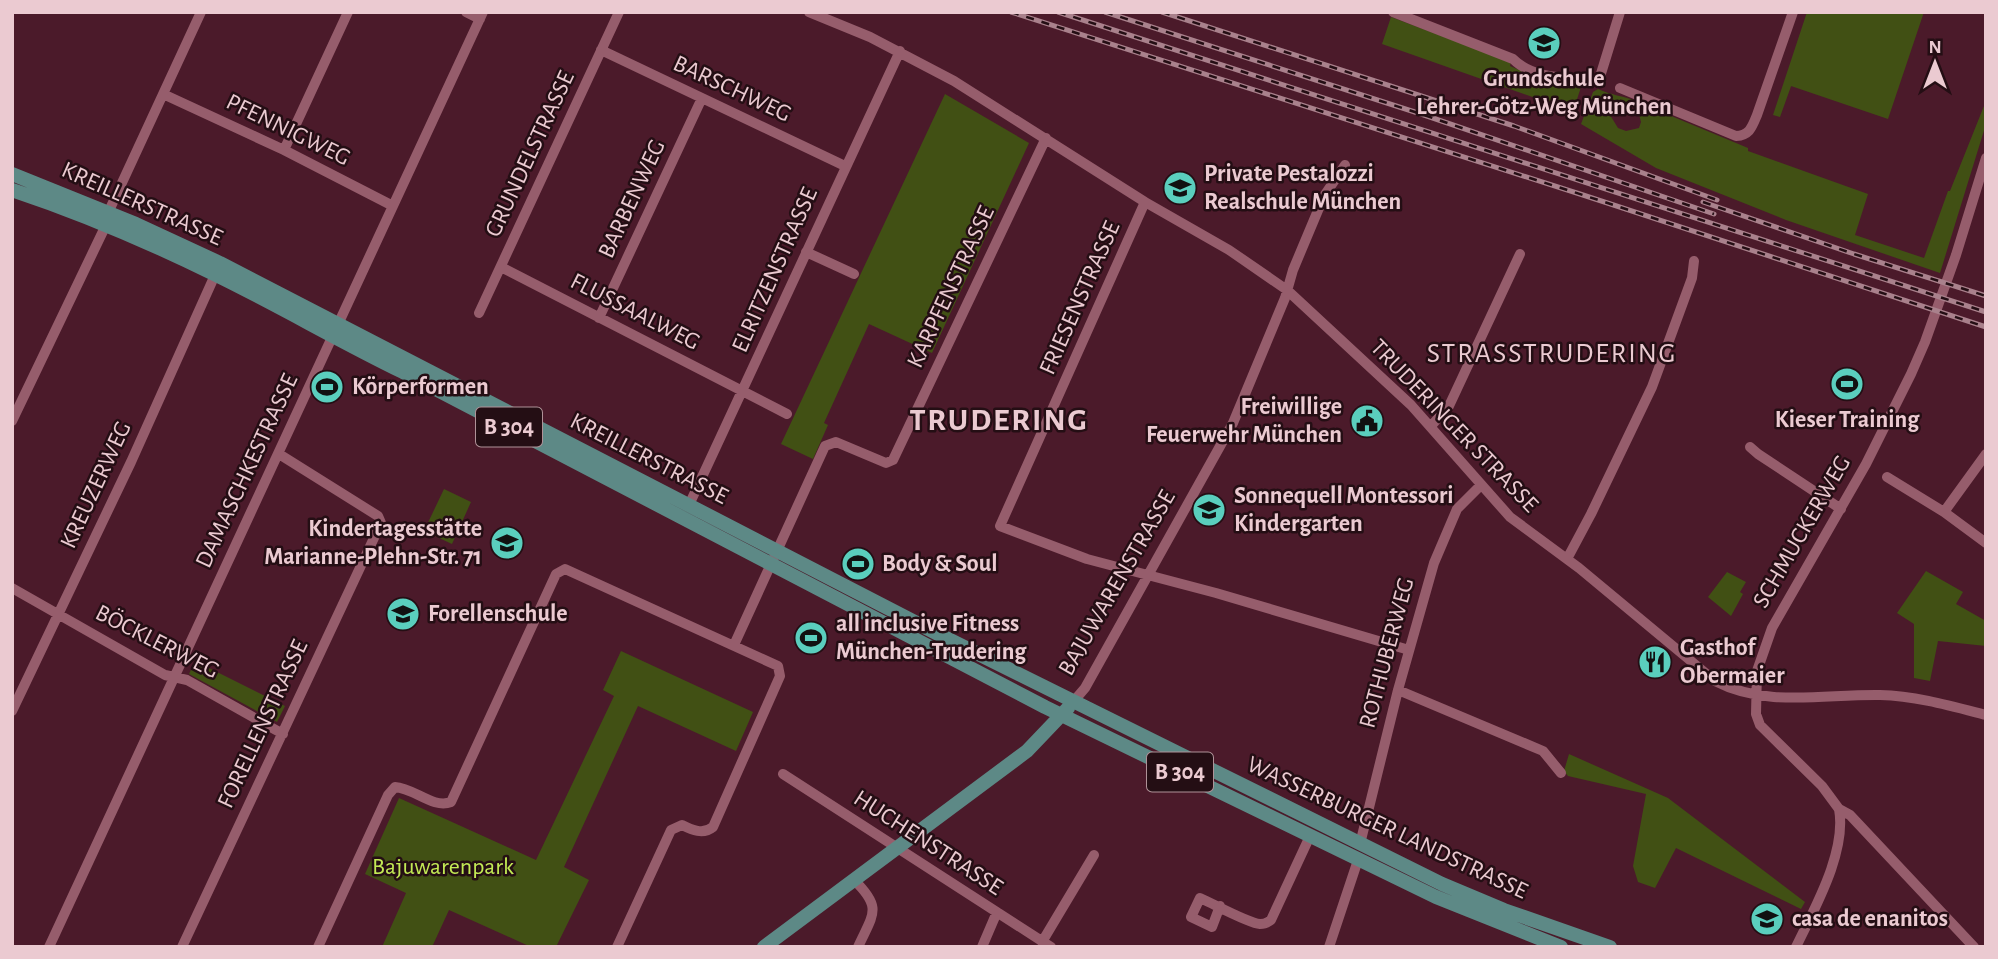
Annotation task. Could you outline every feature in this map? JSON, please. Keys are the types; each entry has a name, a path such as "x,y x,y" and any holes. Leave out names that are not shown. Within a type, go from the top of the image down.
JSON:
{"main road":[{"name":"KREILLERSTRASSE","path":"12,174 107,219 332,338 774,558 1073,702"},
{"name":"KREILLERSTRASSE","path":"12,190 107,219 220,263 689,505 774,558 1062,715"},
{"name":"BAJUWARENSTRASSE","path":"764,947 1027,751 1073,702"},
{"name":"WASSERBURGER LANDSTRASSE","path":"1073,702 1442,884 1504,910 1610,947"},
{"name":"WASSERBURGER LANDSTRASSE","path":"1062,715 1358,860 1455,905 1561,947"}],"street":[{"path":"12,421 201,12"},
{"path":"284,150 348,12"},
{"path":"466,12 482,15"},
{"name":"GRUNDELSTRASSE","path":"479,313 619,12"},
{"name":"TRUDERINGER STRASSE","path":"809,12 900,51 954,81 1145,202 1226,248 1287,290 1431,426 1480,486 1521,527 1567,559 1704,673 1724,685 1755,695 1779,698 1879,695 1905,697 1986,715"},
{"path":"1393,12 1513,59 1520,66 1536,73 1599,80 1620,12"},
{"path":"1620,88 1737,136 1745,135 1751,131 1758,115 1793,12"},
{"name":"DAMASCHKESTRASSE","path":"49,947 482,15"},
{"name":"BARSCHWEG","path":"601,50 845,166"},
{"name":"ELRITZENSTRASSE","path":"689,505 900,51"},
{"name":"PFENNIGWEG","path":"163,94 284,150 393,206"},
{"name":"BARBENWEG","path":"599,318 702,98"},
{"name":"KARPFENSTRASSE","path":"774,558 825,446 836,442 886,463 893,460 1046,138"},
{"name":"SCHMUCKERWEG","path":"1755,695 1757,671 1764,645 1841,509 1897,403 1925,342 1986,158"},
{"name":"BAJUWARENSTRASSE","path":"1073,702 1085,688 1233,423 1324,196 1345,165"},
{"name":"FRIESENSTRASSE","path":"1145,202 1000,526 1068,552 1149,576"},
{"path":"806,252 854,274"},
{"path":"1431,426 1449,406 1520,254"},
{"path":"1567,559 1652,387 1692,278 1694,261"},
{"name":"FLUSSAALWEG","path":"501,267 787,414"},
{"name":"KREUZERWEG","path":"12,711 131,462 215,275"},
{"path":"1750,447 1841,509"},
{"name":"FORELLENSTRASSE","path":"182,947 368,552 380,519 279,454"},
{"path":"1944,512 1986,454"},
{"path":"1887,477 1944,512 1986,543"},
{"name":"ROTHUBERWEG","path":"1360,844 1398,690 1443,539 1457,509 1480,486"},
{"path":"734,645 774,558"},
{"path":"318,947 388,795 395,787 404,787 441,804 451,802 558,572 570,571 778,666 780,676 713,827 700,832 682,825 671,830 617,947"},
{"path":"1149,576 1409,650"},
{"name":"BÖCKLERWEG","path":"12,587 165,675 187,680 283,734"},
{"path":"1398,690 1543,751 1561,773"},
{"path":"1755,695 1756,714 1760,725 1822,786 1839,809 1850,815 1974,947"},
{"name":"HUCHENSTRASSE","path":"783,774 1047,944"},
{"path":"1796,947 1831,868 1840,835 1839,809"},
{"path":"1220,906 1258,924 1271,920 1310,836"},
{"path":"1047,944 1094,855"},
{"path":"1329,947 1358,860"},
{"path":"854,880 870,897 873,906 858,947"},
{"path":"982,947 997,912"}],"green space":[{"path":"1807,12 1924,12 1888,119 1791,86 1780,117 1773,115"},
{"path":"1391,17 1511,62 1510,66 1519,70 1581,87 1571,118 1541,100 1382,44"},
{"path":"1598,89 1636,101 1634,107 1613,107 1607,110 1618,128 1626,131 1639,128 1641,122 1637,107 1640,103 1748,148 1748,151 1868,194 1855,235 1924,258 1948,191 1986,101 1986,124 1940,273 1786,220 1656,168 1581,124 1593,92"},
{"path":"945,94 1029,143 932,353 869,324 824,423 828,425 813,459 781,444"},
{"path":"444,489 471,502 452,544 424,531"},
{"path":"1926,571 1963,592 1956,604 1986,621 1986,646 1938,641 1930,681 1914,678 1914,624 1897,613"},
{"path":"1727,572 1746,582 1731,616 1708,597"},
{"name":"Bajuwarenpark","path":"621,651 753,712 736,751 638,706 564,867 589,880 556,947 531,947 449,910 432,947 382,947 406,893 365,874 399,798 536,860 614,696 603,690"},
{"path":"195,661 285,706 277,722 189,674"},
{"path":"1569,754 1668,798 1805,902 1801,909 1676,848 1655,888 1638,882 1633,866 1646,794 1568,776 1564,771"}],"railway":[{"path":"1011,12 1986,327"},
{"path":"1058,12 1986,312"},
{"path":"1105,12 1421,114 1714,214"},
{"path":"1162,12 1514,126 1717,200"},
{"path":"1703,202 1986,296"}],"place":[{"name":"Grundschule Lehrer-Götz-Weg München","path":"1544,43"},
{"name":"Private Pestalozzi Realschule München","path":"1180,188"},
{"name":"Kieser Training","path":"1847,384"},
{"name":"Körperformen","path":"327,387"},
{"name":"Freiwillige Feuerwehr München","path":"1367,421"},
{"name":"Sonnequell Montessori Kindergarten","path":"1209,510"},
{"name":"Kindertagesstätte Marianne-Plehn-Str. 71","path":"507,543"},
{"name":"Body & Soul","path":"858,564"},
{"name":"Forellenschule","path":"403,614"},
{"name":"all inclusive Fitness München-Trudering","path":"811,638"},
{"name":"Gasthof Obermaier","path":"1655,662"},
{"name":"casa de enanitos","path":"1767,919"}],"district":[{"name":"STRASSTRUDERING","path":"1552,354"},
{"name":"TRUDERING","path":"999,420"}]}
